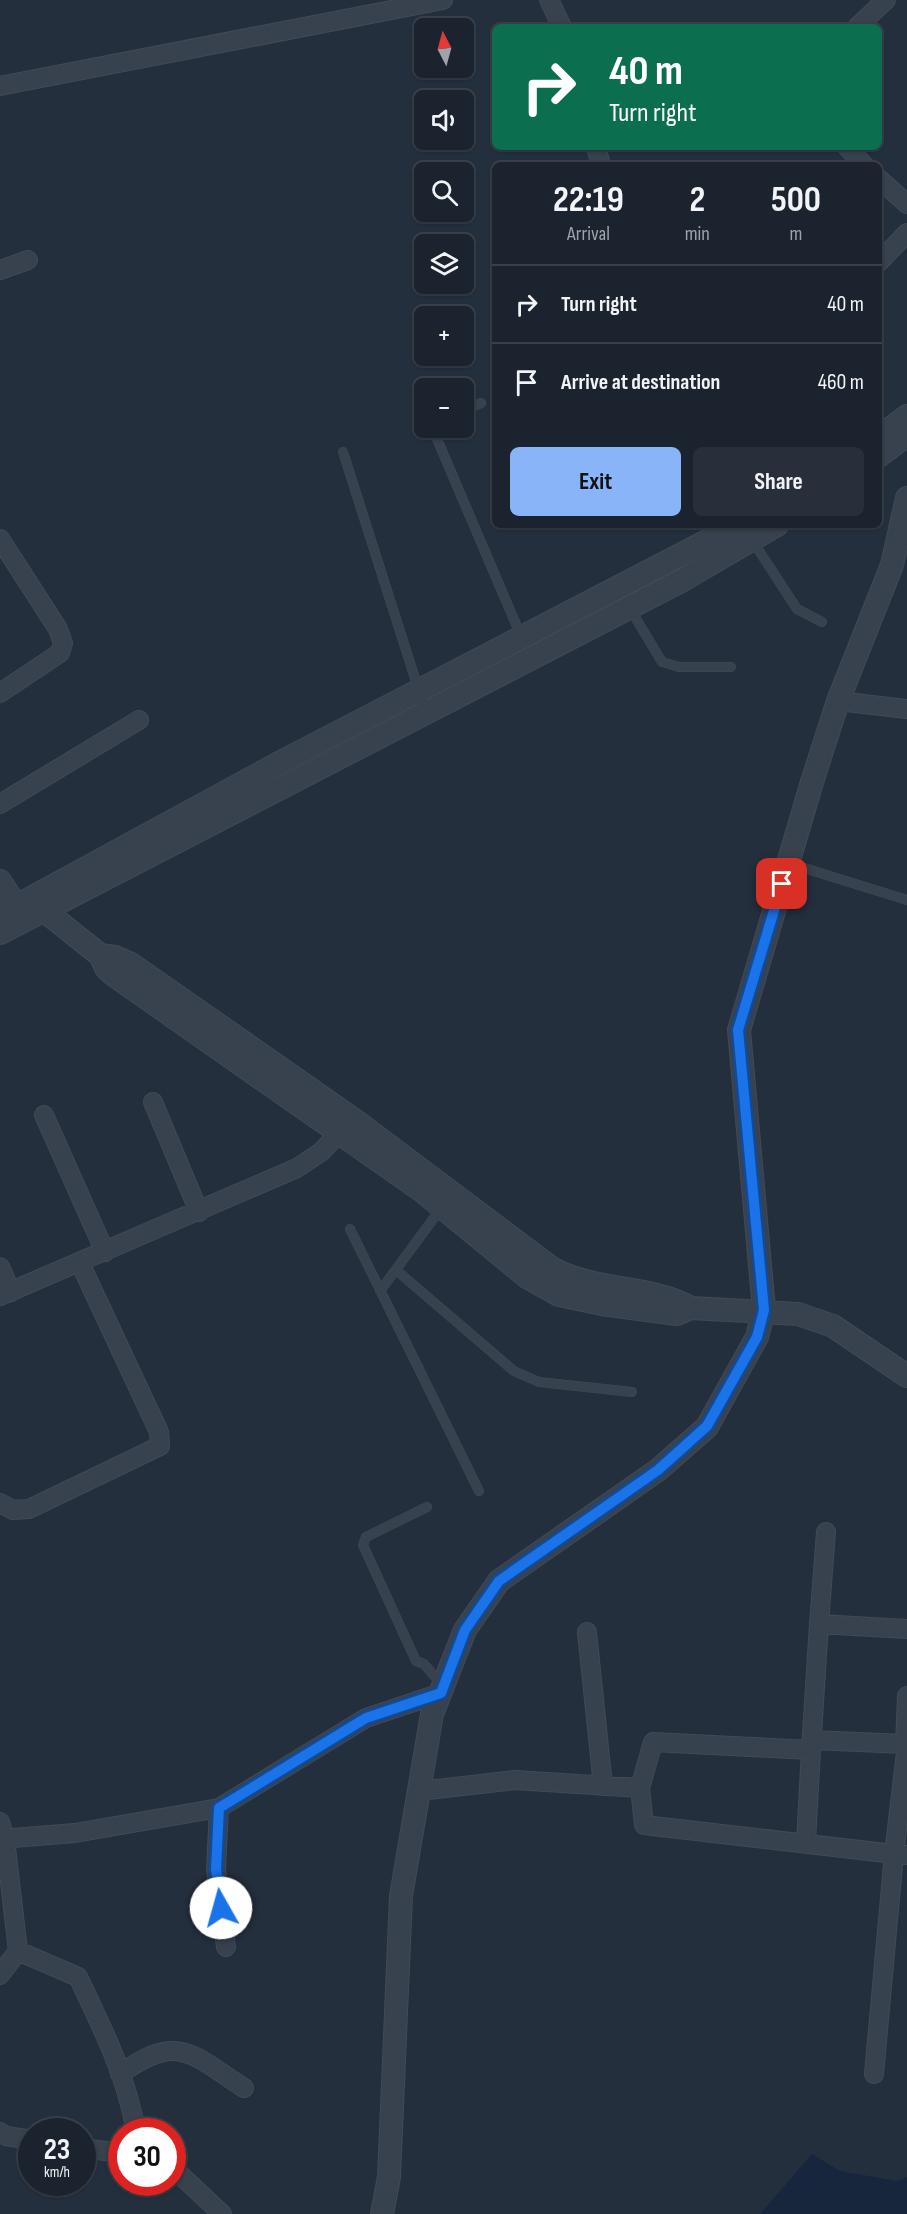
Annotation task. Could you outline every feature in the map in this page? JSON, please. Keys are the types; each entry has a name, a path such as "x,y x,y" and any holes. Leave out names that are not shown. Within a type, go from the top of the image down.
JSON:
{"street":[{"path":"0,86 443,0"},
{"path":"860,24 886,0"},
{"path":"558,3 562,24"},
{"path":"850,150 861,162"},
{"path":"882,182 907,204"},
{"path":"882,259 907,233"},
{"path":"0,270 28,260"},
{"path":"882,435 907,416"},
{"path":"882,454 907,435"},
{"path":"382,2214 389,2177 401,1896 432,1714 465,1630 499,1581 658,1470 707,1426 757,1337 764,1310 738,1030 838,701 892,565 907,498"},
{"path":"0,933 23,908 281,762 521,635 731,536 764,528"},
{"path":"23,908 426,713 629,607 731,536"},
{"path":"0,539 58,629 63,643 60,653 1,690"},
{"path":"838,701 907,709"},
{"path":"0,804 139,720"},
{"path":"0,881 23,908 100,955 116,957 131,964 346,1126 553,1269 569,1278 599,1286 675,1298 691,1308"},
{"path":"153,1102 199,1212"},
{"path":"44,1115 105,1252"},
{"path":"346,1126 527,1277 559,1295 650,1312 677,1314 691,1308 764,1310 798,1314 833,1326 907,1376"},
{"path":"0,1267 6,1294 199,1212 304,1164 346,1126"},
{"path":"0,1503 13,1510 29,1509 160,1446 159,1432 80,1263"},
{"path":"806,1842 826,1532"},
{"path":"819,1624 907,1629"},
{"path":"587,1632 603,1786"},
{"path":"0,1974 18,1952 2,1833 75,1833 219,1808 366,1718 442,1690"},
{"path":"874,2074 900,1854 907,1696"},
{"path":"900,1854 644,1825 640,1788 653,1742 906,1744"},
{"path":"419,1791 515,1780 640,1788"},
{"path":"219,1808 216,1869 226,1947"},
{"path":"18,1952 78,1977 109,2041 134,2118"},
{"path":"120,2074 140,2060 175,2049 187,2051 244,2088"},
{"path":"0,2132 6,2136 18,2138"},
{"path":"0,2143 18,2141"},
{"path":"186,2180 222,2214"}],"lane":[{"path":"474,406 481,403"},
{"path":"437,438 531,657"},
{"path":"343,452 426,713"},
{"path":"731,536 797,609 822,622"},
{"path":"629,607 662,662 679,667 731,667"},
{"path":"788,864 907,900"},
{"path":"380,1291 442,1207"},
{"path":"350,1229 479,1491"},
{"path":"396,1270 514,1371 539,1382 632,1392"},
{"path":"427,1507 366,1537 363,1545 416,1661 424,1664 442,1690"}],"water":[{"path":"812,2154 840,2171 897,2181 907,2177 907,2214 760,2214"}],"route":[{"path":"221,1908 216,1869 219,1808 366,1718 441,1693 465,1630 499,1581 658,1470 707,1426 757,1337 764,1310 738,1030 782,884"}]}
